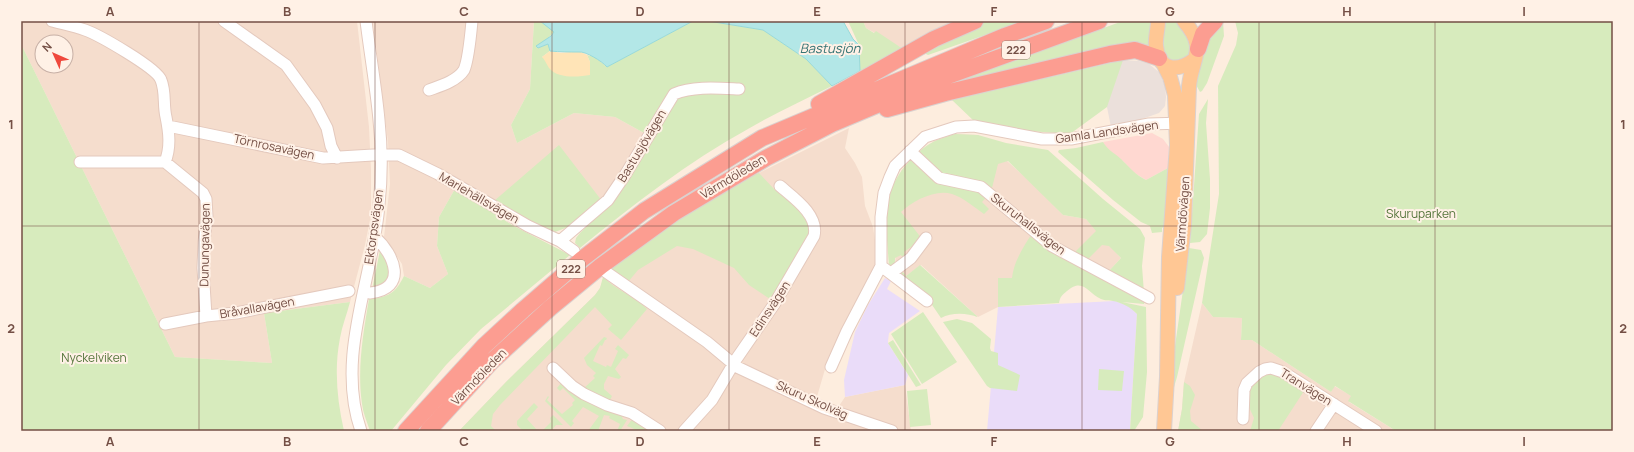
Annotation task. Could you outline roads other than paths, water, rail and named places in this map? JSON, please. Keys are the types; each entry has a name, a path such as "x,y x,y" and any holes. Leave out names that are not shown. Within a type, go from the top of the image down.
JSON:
{"highway":[{"path":"762,138 908,54 975,21"},
{"name":"Värmdöleden","path":"406,431 484,346 582,259 644,211 762,138 828,118 928,75 1005,36 1046,21"},
{"name":"Värmdöleden","path":"928,75 1099,21"},
{"path":"1197,54 1203,34 1215,21"},
{"path":"828,118 945,93 1121,52 1135,50 1161,60"},
{"name":"Värmdöleden","path":"428,431 492,361 550,308 601,266 674,213 780,150 828,118"}],"main road":[{"name":"Värmdövägen","path":"1158,21 1156,39 1161,60 1173,86 1182,123"},
{"path":"1161,60 1167,66 1179,68 1187,65 1197,54 1195,35 1184,21"},
{"name":"Värmdövägen","path":"1164,431 1168,369 1184,225 1182,123 1190,80 1197,54"}],"street":[{"path":"52,21 87,30 154,70 161,79 165,98 165,115 168,126 169,152 165,162 80,162"},
{"path":"224,21 286,64 315,105 327,128 331,146 337,158"},
{"name":"Ektorpsvägen","path":"361,431 354,409 351,387 351,372 354,339 375,237 380,203 381,155 380,121 366,21"},
{"path":"429,90 446,84 464,70 472,21"},
{"name":"Bastusjövägen","path":"560,241 608,200 625,175 674,94 683,90 715,88 739,90"},
{"name":"Gamla Landsvägen","path":"831,367 847,330 881,266 881,217 884,193 894,166 925,137 956,127 974,126 1042,139 1071,139 1149,124 1182,123"},
{"name":"Törnrosavägen","path":"168,126 323,158 381,155"},
{"name":"Skuruhallsvägen","path":"910,151 939,178 981,187 1052,246 1149,298"},
{"name":"Mariehällsvägen","path":"381,155 399,155 438,174 528,226 560,241 574,250"},
{"name":"Dunungavägen","path":"165,162 203,193 206,198 208,216 204,242 203,268 206,316"},
{"name":"Edinsvägen","path":"684,431 712,400 733,364 775,303 814,236 816,229 814,220 802,206 780,186"},
{"path":"370,293 384,289 394,279 395,272 394,263 388,252 375,237"},
{"path":"891,273 911,258 926,238"},
{"path":"881,266 927,301"},
{"path":"606,272 707,342 733,364"},
{"name":"Bråvallavägen","path":"165,324 206,316 236,313 349,291"},
{"name":"Skuru Skolväg","path":"733,364 830,410 892,431"},
{"path":"553,368 572,386 584,394 607,405 632,413 660,431"},
{"name":"Tranvägen","path":"1243,419 1244,390 1247,383 1259,372 1271,368 1283,372 1376,431"},
{"path":"1316,431 1334,404"}],"water":[{"path":"540,21 693,21 607,67 593,57 582,52 550,51 548,44 538,48 536,46 551,36 554,32"},
{"name":"Bastusjön","path":"708,21 843,21 853,39 859,45 860,71 832,86 806,59 763,30"}],"park label":[{"name":"Skuruparken","path":"1421,214"},
{"name":"Nyckelviken","path":"94,358"}]}
